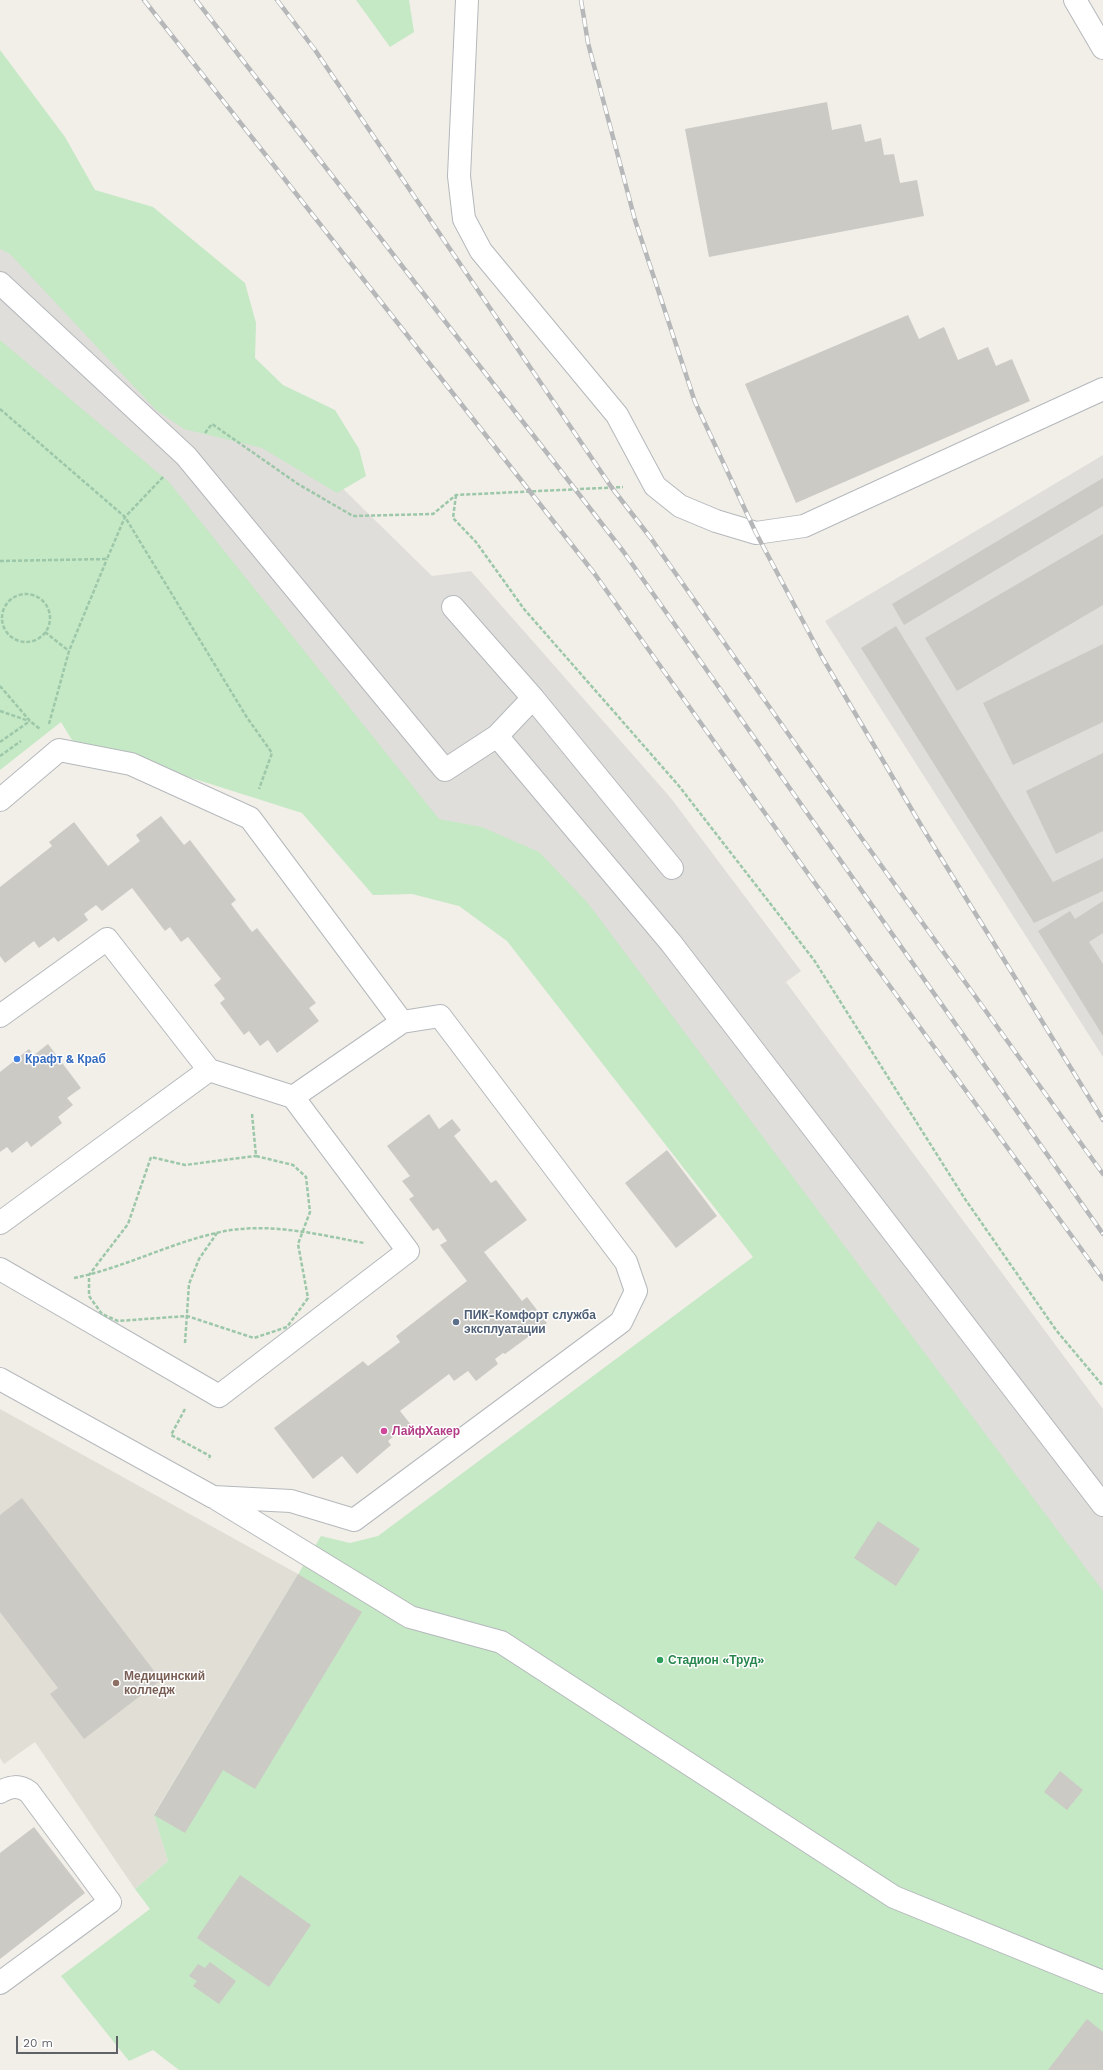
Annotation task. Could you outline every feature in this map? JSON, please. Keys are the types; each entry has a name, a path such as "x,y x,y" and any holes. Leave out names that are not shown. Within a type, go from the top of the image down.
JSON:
{"lane":[{"path":"466,0 459,176 464,219 481,251 617,415 655,486 680,506 716,521 756,533 804,526 1103,389"},
{"path":"1076,0 1103,48"},
{"path":"0,283 186,456 444,770 496,736 533,698"},
{"path":"453,607 533,698 672,868"},
{"path":"496,736 671,943 1103,1505"},
{"path":"0,800 59,750 131,764 250,818 402,1022"},
{"path":"0,1016 107,939 209,1070 293,1098 408,1251 220,1396 0,1269"},
{"path":"213,1497 291,1502 354,1520 621,1322 636,1292 626,1262 440,1016 402,1022 293,1098"},
{"path":"0,1223 209,1070"},
{"path":"0,1379 213,1497 410,1617 501,1642 894,1897 1103,1982"},
{"path":"0,1792 12,1786 22,1786 29,1792 110,1902 0,1983"}],"path":[{"path":"0,409 125,517 246,716 272,753 250,818"},
{"path":"186,456 212,424 298,484 353,516 433,514 456,494 655,486"},
{"path":"48,726 69,651 107,559 125,517 148,491"},
{"path":"456,494 453,518 476,542 524,609 679,786 814,960 965,1199 1056,1330 1103,1386"},
{"path":"0,561 107,559"},
{"path":"28,594 38,597 46,605 49,614 49,624 45,632 38,638 28,642 19,641 10,636 4,628 1,619 4,609 10,600 18,595 28,594"},
{"path":"45,632 69,651"},
{"path":"0,686 30,721 41,730"},
{"path":"0,711 30,721"},
{"path":"0,742 30,721"},
{"path":"250,1083 256,1156"},
{"path":"256,1156 293,1165 306,1177 310,1212 298,1244 308,1298 286,1328 254,1338 187,1316 118,1321 102,1314 89,1296 89,1275 128,1224 151,1157 185,1165 256,1156"},
{"path":"32,1288 89,1275 217,1233 266,1228 303,1231 408,1251"},
{"path":"182,1374 189,1284 199,1259 217,1233"},
{"path":"171,1435 210,1456"}],"shaded area":[{"path":"0,172 221,369 432,576 471,571 670,797 801,971 786,982 1103,1409 1103,1696 232,587 0,365"},
{"path":"1103,455 1103,1057 825,621"},
{"name":"Медицинский колледж","path":"0,1409 298,1574 154,1814 168,1861 135,1889 35,1742 4,1764 0,1758"}],"green space":[{"path":"356,0 409,0 414,32 390,47"},
{"path":"0,50 65,137 95,190 153,207 245,283 256,323 255,358 283,385 335,410 359,449 366,476 337,493 262,448 184,429 156,410 10,254 0,249"},
{"name":"Стадион «Труд»","path":"0,340 169,482 439,819 482,827 539,852 587,902 1103,1591 1103,2070 179,2070 153,2050 129,2061 61,1976 150,1909 135,1889 168,1861 154,1815 321,1536 350,1543 378,1536 753,1257 507,941 459,906 412,894 373,895 302,813 72,740 61,722 0,770"}],"building":[{"path":"827,102 832,130 861,124 865,142 881,138 884,155 894,154 900,183 917,180 924,216 709,257 685,129"},
{"path":"908,315 919,339 944,327 958,360 988,347 996,366 1012,359 1030,401 796,503 745,384"},
{"path":"1103,478 1103,506 904,625 892,604"},
{"path":"1103,534 1103,605 957,691 925,638"},
{"path":"896,626 1053,882 1103,858 1103,891 1034,923 861,648"},
{"path":"1103,644 1103,722 1013,765 983,703"},
{"path":"1103,753 1103,831 1056,854 1026,791"},
{"path":"161,816 184,845 190,840 236,900 231,904 252,932 257,928 316,1003 309,1008 319,1021 277,1053 268,1040 260,1046 249,1031 244,1035 220,1003 225,999 214,985 221,979 188,937 181,942 170,927 165,931 132,888 102,911 96,905 84,914 88,920 58,942 54,937 39,948 34,941 5,963 0,956 0,887 52,846 49,842 74,822 108,866 140,841 136,835"},
{"path":"1103,901 1103,933 1089,942 1103,964 1103,1036 1038,931 1070,911 1075,919"},
{"path":"48,1044 81,1088 67,1098 73,1105 58,1117 62,1123 31,1147 27,1141 12,1153 7,1147 0,1152 0,1072 29,1049 34,1055"},
{"path":"429,1114 439,1129 452,1119 461,1130 454,1136 491,1183 496,1180 527,1220 484,1252 522,1301 527,1297 547,1323 505,1354 503,1353 495,1359 498,1364 476,1381 468,1371 454,1381 449,1374 400,1411 412,1426 398,1436 396,1434 388,1441 391,1445 357,1474 342,1456 313,1479 274,1428 363,1361 368,1366 400,1342 396,1336 467,1281 440,1245 447,1241 438,1228 433,1231 409,1199 414,1196 402,1181 410,1176 387,1146"},
{"path":"667,1150 717,1216 676,1248 625,1183"},
{"path":"22,1498 161,1680 84,1739 50,1694 58,1688 0,1612 0,1515"},
{"path":"878,1521 920,1549 896,1586 854,1558"},
{"path":"298,1574 362,1612 255,1789 223,1770 185,1833 154,1815"},
{"path":"1060,1771 1083,1790 1067,1810 1044,1792"},
{"path":"34,1827 85,1893 0,1959 0,1853"},
{"path":"240,1875 311,1925 269,1987 197,1938"},
{"path":"210,1962 236,1981 219,2004 193,1986 197,1981 189,1976 198,1964 205,1968"},
{"path":"1087,2019 1103,2032 1103,2070 1048,2070"}],"railway":[{"path":"144,0 594,573 809,875 1103,1279"},
{"path":"196,0 623,551 1103,1234"},
{"path":"277,0 315,50 612,488 650,537 860,836 1103,1174"},
{"path":"581,0 588,43 635,220 695,402 756,533 822,657 922,827 1103,1120"}],"place":[{"name":"Крафт & Краб","path":"17,1059"},
{"name":"ПИК-Комфорт служба эксплуатации","path":"456,1322"},
{"name":"ЛайфХакер","path":"384,1431"},
{"name":"Стадион «Труд»","path":"660,1660"},
{"name":"Медицинский колледж","path":"116,1683"}]}
